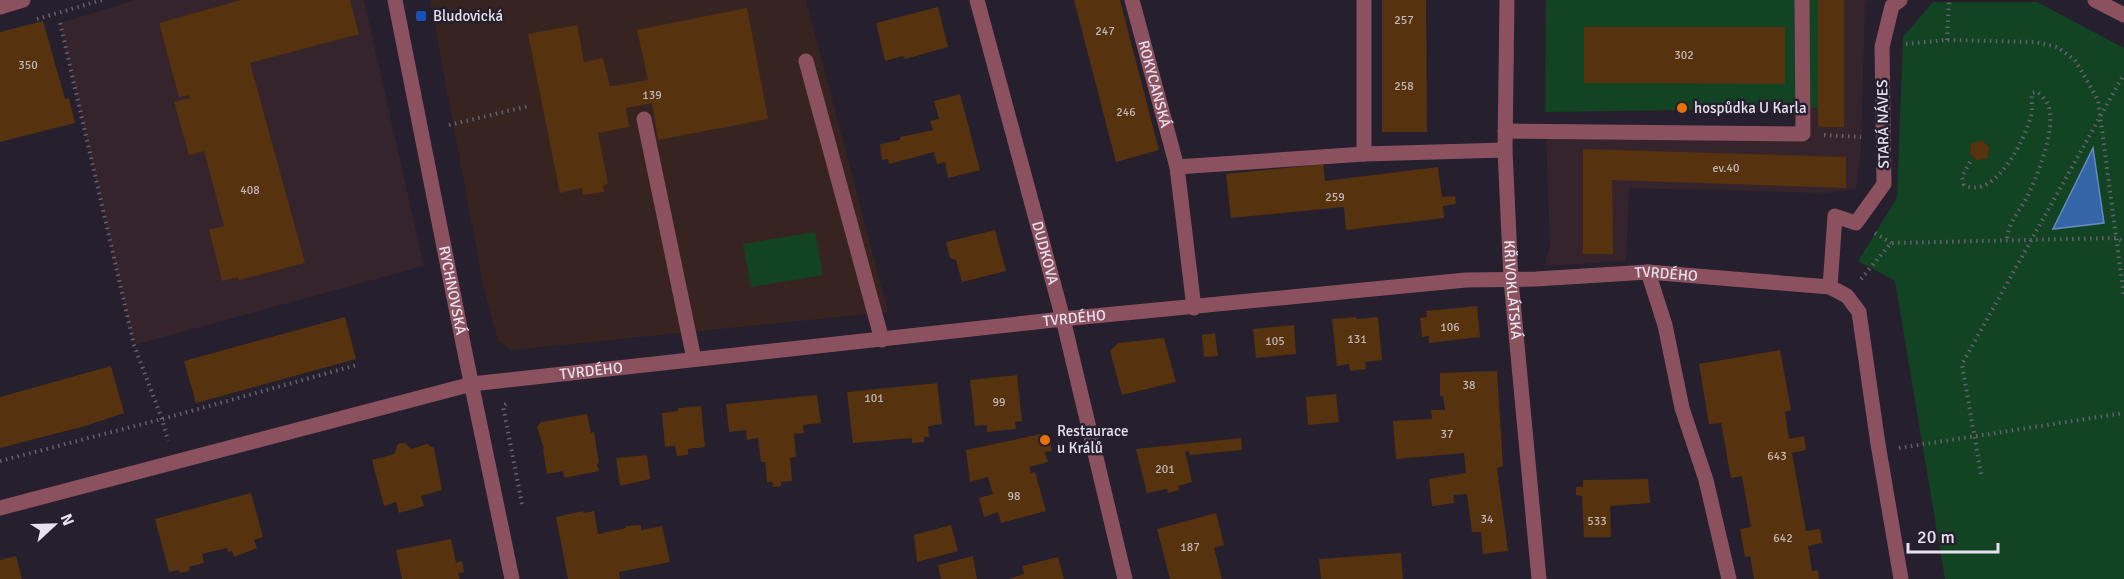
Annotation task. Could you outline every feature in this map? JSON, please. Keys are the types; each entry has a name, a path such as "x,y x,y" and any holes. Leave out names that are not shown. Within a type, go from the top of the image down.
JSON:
{"street":[{"path":"0,7 23,0"},
{"name":"RYCHNOVSKÁ","path":"395,0 512,579"},
{"name":"DUDKOVA","path":"977,0 1063,319 1125,579"},
{"name":"ROKYCANSKÁ","path":"1132,0 1177,166"},
{"path":"1364,0 1364,154"},
{"name":"KŘIVOKLÁTSKÁ","path":"1507,0 1505,150 1511,280 1539,579"},
{"path":"1505,131 1803,134 1802,0"},
{"name":"STARÁ NÁVES","path":"1830,287 1835,216 1856,223 1884,184 1882,47 1892,6 1900,0"},
{"path":"2095,0 2124,15"},
{"path":"806,61 882,340"},
{"path":"644,119 694,359"},
{"path":"1194,308 1177,166 1364,154 1505,150"},
{"path":"1648,272 1665,325 1682,408 1706,480 1729,579"},
{"name":"TVRDÉHO","path":"0,508 472,384 1063,319 1466,280 1511,280 1648,272 1830,287 1847,296"},
{"path":"1847,296 1858,312 1901,579"}],"path":[{"path":"33,20 102,0"},
{"path":"1947,40 1948,0"},
{"path":"60,23 134,345 162,419 169,447"},
{"path":"1882,47 1947,40 2035,42 2057,47 2075,60 2098,100 2124,297"},
{"path":"1981,474 1962,364 2124,74"},
{"path":"1970,162 1962,176 1964,185 1971,188 1980,186 2004,171 2032,114 2032,93 2037,92 2042,96 2048,104 2051,119 2048,137 2031,188 2019,212 2008,227 2007,240"},
{"path":"449,125 529,106"},
{"path":"1803,134 1883,138"},
{"path":"1847,296 1891,243 2117,238 2124,242"},
{"path":"0,460 162,419 357,365"},
{"path":"509,403 503,406 524,510"},
{"path":"1879,451 2124,413"}],"shaded area":[{"path":"135,0 364,0 424,266 134,345 60,23"},
{"path":"430,0 806,0 888,312 511,350 498,340 484,289"},
{"path":"1810,0 1867,0 1861,150 1856,189 1825,193 1629,188 1626,261 1544,266 1550,246 1546,137 1810,141"}],"green space":[{"path":"1546,0 1818,0 1819,108 1545,112","holes":["1584,27 1785,27 1785,83 1584,83"]},
{"path":"1933,2 2037,2 2124,48 2124,579 1945,579 1895,281 1858,261 1897,198 1903,37","holes":["1982,140 1989,147 1988,158 1977,161 1970,154 1972,144"]},
{"path":"815,232 823,275 751,287 743,244"}],"water":[{"path":"2093,148 2104,223 2053,229"}],"building":[{"path":"241,0 350,0 359,34 250,63 305,263 239,280 238,277 222,281 209,230 224,226 204,151 189,155 174,102 190,98 189,95 179,97 159,23"},
{"path":"1074,0 1120,0 1159,150 1116,162"},
{"path":"1382,0 1426,0 1427,132 1382,132"},
{"path":"1818,0 1844,0 1844,127 1818,127"},
{"path":"938,7 948,47 905,59 903,56 885,61 876,23"},
{"path":"747,8 768,119 658,140 652,103 626,108 629,127 598,133 608,184 603,185 604,192 583,195 582,188 560,193 528,34 577,25 584,62 603,58 610,86 621,85 648,80 637,30"},
{"path":"43,21 65,99 69,98 75,123 0,142 0,32"},
{"path":"1584,27 1785,27 1785,84 1584,83"},
{"path":"960,94 980,170 948,178 945,162 937,164 934,152 889,164 888,159 882,160 880,144 933,130 930,121 939,119 934,101"},
{"path":"1982,140 1989,147 1988,158 1977,161 1970,154 1971,144"},
{"path":"1583,149 1846,157 1846,188 1612,180 1613,254 1583,254"},
{"path":"1323,164 1325,181 1438,167 1442,197 1455,196 1456,204 1443,206 1444,218 1346,230 1344,207 1231,218 1226,174"},
{"path":"995,230 1006,271 962,282 956,260 950,258 946,242"},
{"path":"1477,306 1480,337 1429,343 1429,336 1422,337 1420,318 1427,317 1426,311"},
{"path":"345,317 356,359 196,403 184,361"},
{"path":"1356,317 1357,319 1378,317 1382,360 1365,362 1366,369 1350,371 1349,364 1337,366 1332,319"},
{"path":"1294,325 1296,354 1256,358 1253,329"},
{"path":"1215,333 1218,356 1204,357 1202,335"},
{"path":"1164,338 1176,382 1122,395 1110,351 1118,343"},
{"path":"1780,350 1791,410 1785,412 1789,439 1804,436 1806,450 1792,453 1806,531 1820,529 1822,543 1808,546 1812,571 1818,570 1819,579 1754,579 1750,556 1745,557 1740,529 1751,527 1742,476 1731,478 1721,423 1709,424 1699,364"},
{"path":"111,366 124,413 85,426 0,448 0,397"},
{"path":"1497,371 1503,466 1497,468 1508,551 1483,554 1481,532 1472,532 1467,494 1453,495 1454,503 1432,506 1429,479 1466,473 1464,453 1396,459 1393,421 1432,419 1431,410 1445,410 1443,396 1440,396 1440,373"},
{"path":"1017,375 1022,421 1015,422 1016,429 987,432 987,425 975,426 970,380"},
{"path":"937,383 942,424 928,426 929,437 924,437 924,442 912,443 912,438 853,443 847,392"},
{"path":"1336,394 1339,422 1308,425 1306,397"},
{"path":"817,395 821,423 803,425 804,433 794,434 796,457 790,458 792,481 781,482 781,486 773,487 773,482 767,482 765,462 761,462 758,438 747,440 746,430 729,432 726,404"},
{"path":"701,406 705,447 688,449 688,455 677,456 675,446 665,447 662,413 678,411 678,408"},
{"path":"587,414 591,433 594,432 599,471 564,478 563,471 547,474 544,449 537,427 541,422"},
{"path":"1041,434 1043,444 1050,442 1052,451 1045,452 1048,462 1029,467 1031,473 1035,472 1046,511 1001,523 998,512 984,517 979,498 993,494 988,477 970,482 966,450"},
{"path":"1241,438 1242,450 1190,455 1188,451 1185,451 1192,482 1178,486 1179,490 1168,493 1167,489 1147,493 1136,449"},
{"path":"405,443 411,449 427,444 434,448 442,490 421,496 424,506 399,513 396,502 384,506 372,460 394,454 398,444"},
{"path":"647,455 650,479 620,486 616,458"},
{"path":"1648,479 1650,503 1610,506 1611,537 1584,537 1582,496 1576,495 1576,487 1583,487 1583,480"},
{"path":"251,493 263,537 254,540 257,548 234,557 232,551 228,552 227,548 202,554 204,563 189,567 190,571 169,572 155,519"},
{"path":"583,511 584,513 594,511 598,534 626,528 626,526 641,525 641,530 662,526 670,562 619,572 620,579 568,579 556,517"},
{"path":"1216,513 1224,545 1214,548 1222,579 1170,579 1157,529"},
{"path":"951,525 958,551 917,562 914,535"},
{"path":"451,539 456,563 462,561 464,572 458,573 460,579 402,579 396,550"},
{"path":"1401,553 1403,579 1321,579 1319,559"},
{"path":"16,556 22,579 0,579 0,560"},
{"path":"973,556 977,579 941,579 938,565"},
{"path":"1058,557 1064,579 1008,579 1024,574 1022,566"}],"place":[{"name":"Bludovická","path":"421,16"},
{"name":"hospůdka U Karla","path":"1682,108"},
{"name":"Restaurace u Králů","path":"1045,440"}]}
